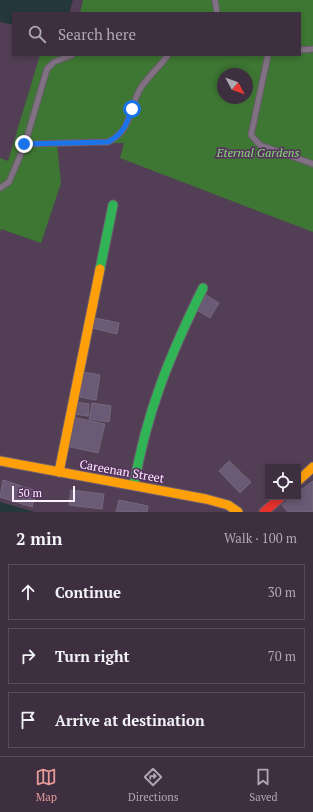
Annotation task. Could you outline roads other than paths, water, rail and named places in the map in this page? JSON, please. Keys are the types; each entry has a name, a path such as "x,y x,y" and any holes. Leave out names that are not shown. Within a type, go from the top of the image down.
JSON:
{"street":[{"path":"59,472 113,205"},
{"path":"134,486 144,433 160,387 187,319 203,288"},
{"name":"Careenan Street","path":"0,461 219,502 238,512"},
{"path":"301,478 313,467"},
{"path":"264,512 278,500"}],"lane":[{"path":"215,0 217,12"},
{"path":"301,50 313,49"},
{"path":"0,188 9,182 24,144 46,69 54,62 69,56"},
{"path":"24,144 108,142 117,137 128,123 141,87 167,56"},
{"path":"268,56 252,123 251,135 260,145 313,164"}],"park label":[{"name":"Eternal Gardens","path":"258,152"}]}
